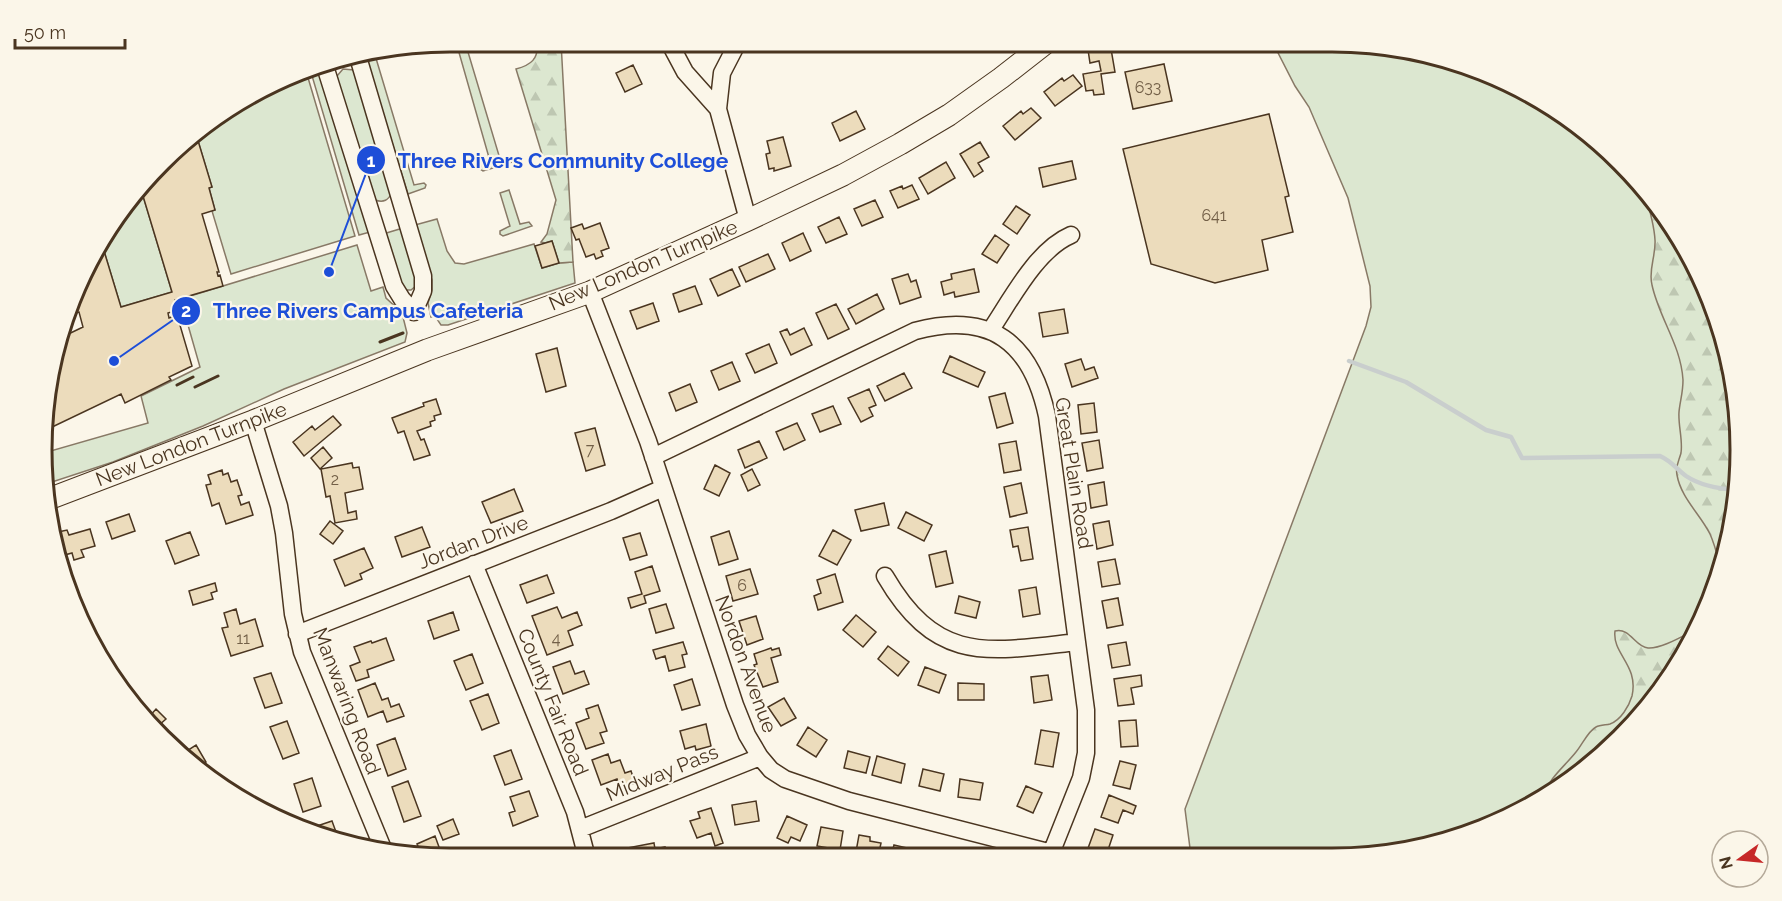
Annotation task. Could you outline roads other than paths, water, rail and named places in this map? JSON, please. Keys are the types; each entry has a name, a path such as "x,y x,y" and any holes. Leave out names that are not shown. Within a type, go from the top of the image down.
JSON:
{"main road":[{"name":"New London Turnpike","path":"55,496 253,421 427,350 590,292 843,175 949,115 1034,52"}],"street":[{"path":"674,52 685,72 718,109"},
{"path":"733,52 722,73 718,109 748,220"},
{"path":"327,73 394,286 414,312 423,291 423,276 360,63"},
{"path":"990,331 1042,256 1071,235"},
{"name":"Nordon Avenue","path":"590,292 653,457 735,705 747,735 760,757 778,776 817,791 1025,848"},
{"name":"Great Plain Road","path":"653,457 923,329 968,326 990,331 1011,344 1023,356 1031,369 1042,396 1086,710 1086,753 1076,794 1054,848"},
{"name":"Manwaring Road","path":"253,421 281,515 297,634 310,675 380,842"},
{"name":"Jordan Drive","path":"297,634 616,509 663,488"},
{"name":"County Fair Road","path":"474,564 580,829 585,848"},
{"path":"885,576 916,618 936,635 954,643 973,649 993,650 1077,642"},
{"name":"Midway Pass","path":"580,829 760,757"}],"waterway":[{"path":"1349,361 1406,382 1486,430 1511,437 1522,458 1660,456 1686,476 1704,485 1728,489"}],"place":[{"name":"Three Rivers Community College","path":"329,272"},
{"name":"Three Rivers Campus Cafeteria","path":"114,361"}]}
